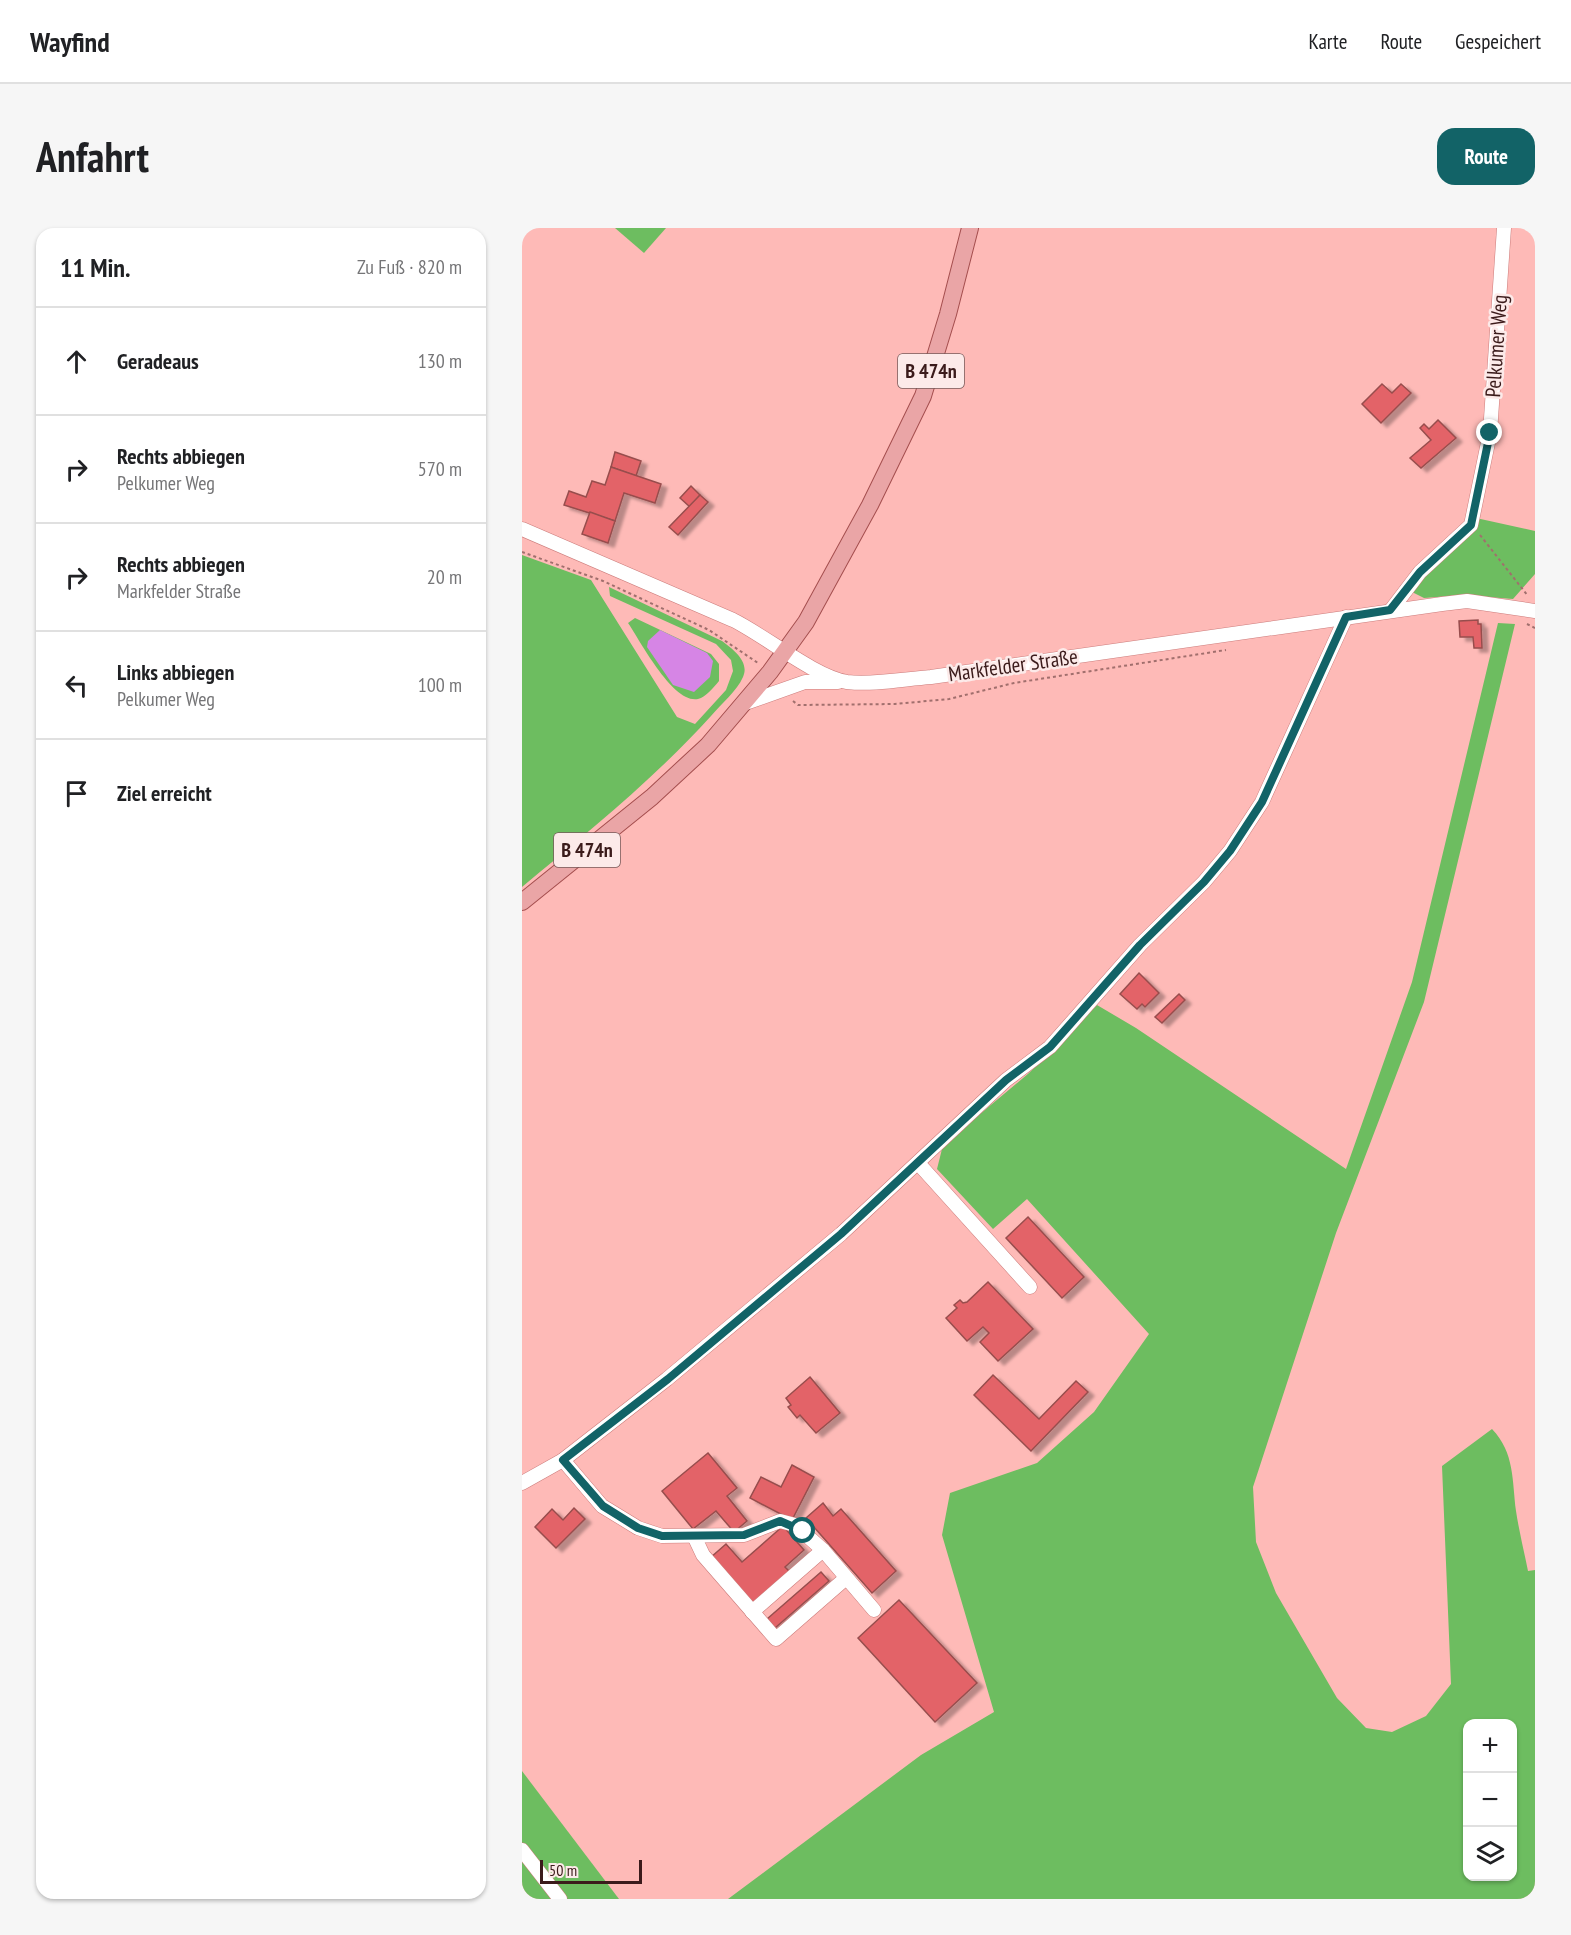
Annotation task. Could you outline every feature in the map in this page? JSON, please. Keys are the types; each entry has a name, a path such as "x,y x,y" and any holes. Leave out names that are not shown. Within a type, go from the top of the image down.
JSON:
{"main road":[{"name":"B 474n","path":"522,902 683,770 708,745 770,672 806,622 870,506 922,396 948,314 970,228"}],"street":[{"name":"Pelkumer Weg","path":"1471,525 1490,433 1504,228"},
{"path":"1390,610 1420,572 1471,525"},
{"name":"Markfelder Straße","path":"522,530 733,620 819,671 846,682 931,677 1390,610 1467,602 1531,610"},
{"path":"522,1483 563,1460 668,1379 823,1250 1006,1080 1050,1047 1140,945 1204,882 1230,851 1262,802 1346,617"},
{"path":"742,704 805,681 846,682"},
{"path":"918,1163 1030,1287"},
{"path":"563,1460 603,1506 638,1528 662,1536 744,1535 783,1521 799,1528 823,1550 874,1610"},
{"path":"694,1536 704,1556 776,1639 846,1578"},
{"path":"752,1612 823,1550"},
{"path":"522,1850 560,1899"}],"path":[{"path":"1471,525 1528,594 1531,610"},
{"path":"522,552 603,581 709,630 770,672"},
{"path":"786,688 790,700 798,705 905,703 949,699 1014,683 1235,648"}],"green space":[{"path":"615,228 666,228 644,253"},
{"path":"1476,518 1535,531 1535,574 1513,599 1463,595 1424,598 1412,592"},
{"path":"522,555 591,580 677,717 695,724 726,690 733,671 731,660 716,644 610,596 609,587 722,641 739,656 745,671 733,692 667,761 522,887"},
{"path":"635,618 711,654 719,664 719,681 707,694 698,699 688,698 678,692 658,670 628,623"},
{"path":"1498,623 1515,624 1424,1002 1336,1233 1253,1487 1256,1542 1276,1593 1337,1698 1366,1728 1392,1732 1426,1716 1451,1684 1442,1466 1492,1429 1499,1438 1509,1458 1517,1518 1528,1571 1535,1570 1535,1899 728,1899 921,1755 994,1712 942,1535 950,1493 1037,1463 1094,1412 1149,1334 1027,1199 993,1229 937,1169 943,1145 1029,1073 1097,1005 1136,1028 1346,1169 1412,982"},
{"path":"522,1771 619,1899 522,1899"}],"shaded area":[{"path":"660,630 707,653 713,661 710,677 694,692 673,685 647,647 648,641"}],"building":[{"path":"1382,384 1392,393 1401,384 1411,393 1381,423 1362,404"},
{"path":"1438,420 1456,438 1421,468 1410,458 1431,440 1420,428 1424,424 1429,429"},
{"path":"615,452 641,461 636,476 611,467"},
{"path":"611,467 661,484 655,503 624,493 615,521 564,505 569,491 586,497 592,481 605,485"},
{"path":"691,486 700,495 690,507 680,498"},
{"path":"700,495 708,502 678,535 669,527"},
{"path":"590,512 615,521 608,543 582,534"},
{"path":"1478,620 1478,624 1481,624 1482,648 1474,648 1473,637 1460,637 1459,621"},
{"path":"1139,973 1159,993 1145,1007 1142,1004 1137,1009 1120,994"},
{"path":"1179,994 1185,1000 1162,1023 1155,1017"},
{"path":"1028,1217 1084,1277 1062,1298 1006,1238"},
{"path":"988,1282 1033,1329 998,1361 980,1342 989,1333 983,1327 967,1341 946,1318 957,1308 954,1305 960,1300 963,1303 967,1302"},
{"path":"993,1375 1039,1419 1076,1381 1088,1392 1031,1451 974,1395"},
{"path":"810,1377 840,1413 816,1433 800,1415 797,1418 788,1407 791,1405 786,1398"},
{"path":"708,1453 737,1488 727,1496 747,1521 734,1532 716,1511 693,1529 662,1491"},
{"path":"792,1465 814,1477 792,1520 750,1498 761,1477 781,1487"},
{"path":"823,1503 833,1516 841,1509 896,1571 872,1593 806,1518"},
{"path":"574,1508 585,1519 556,1548 535,1527 552,1509 563,1520"},
{"path":"783,1526 804,1550 785,1567 791,1573 753,1606 710,1558 726,1544 742,1562"},
{"path":"821,1572 829,1581 775,1628 767,1619"},
{"path":"899,1600 977,1683 935,1722 858,1638"}],"route":[{"path":"803,1531 786,1521 780,1521 738,1536 662,1536 638,1528 603,1506 563,1460 668,1379 841,1234 1006,1080 1050,1047 1140,945 1204,882 1230,851 1262,802 1346,617 1390,610 1420,572 1471,525 1490,433"}]}
